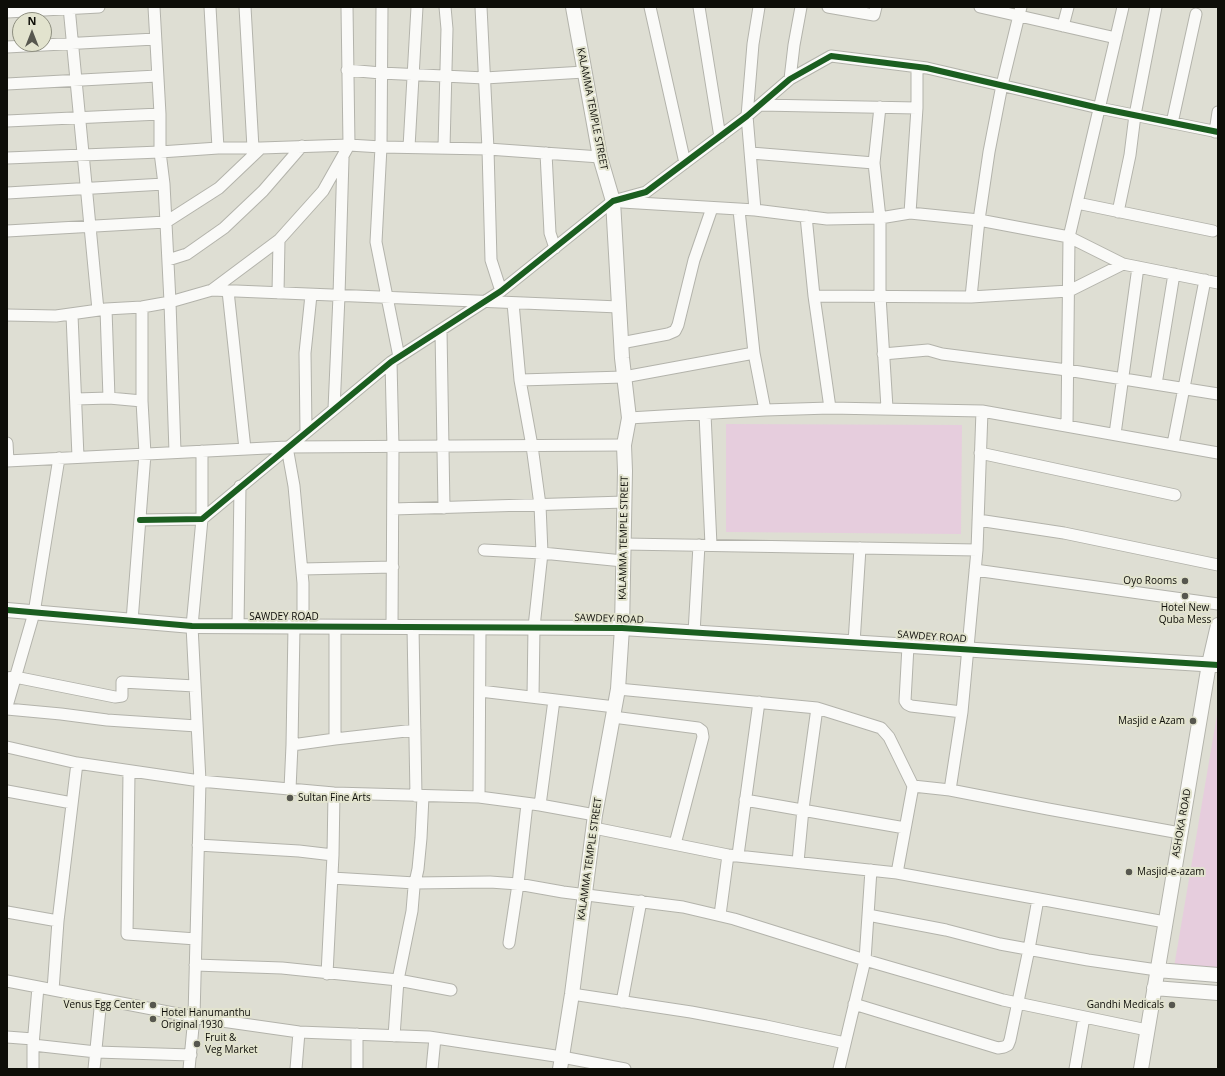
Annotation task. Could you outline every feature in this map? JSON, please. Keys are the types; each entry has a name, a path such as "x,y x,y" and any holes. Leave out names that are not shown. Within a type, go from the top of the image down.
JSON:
{"street":[{"path":"7,12 99,7"},
{"path":"154,7 160,114 160,152 164,184 170,302 175,452"},
{"path":"210,7 218,148"},
{"path":"7,231 166,222 219,188 257,148 245,7"},
{"path":"212,290 279,240 323,191 349,144 347,7"},
{"path":"382,7 380,147 376,242 387,298 395,360 392,627"},
{"path":"409,147 418,7"},
{"path":"444,148 447,29 445,7"},
{"path":"481,7 492,260 500,291"},
{"name":"KALAMMA TEMPLE STREET","path":"561,1063 572,994 594,822 618,688 622,628 625,502 624,445 629,418 621,343 613,201 600,157 573,7"},
{"path":"650,7 685,162"},
{"path":"699,7 720,137"},
{"path":"755,210 747,116 753,44 760,7"},
{"path":"790,79 801,7"},
{"path":"828,7 874,15 876,7"},
{"path":"982,7 1020,12 1063,26 1116,38"},
{"path":"1063,26 1068,7"},
{"path":"1067,425 1070,237 1123,7"},
{"path":"1118,212 1130,155 1135,115 1156,7"},
{"path":"69,8 90,226 102,310 109,398"},
{"path":"971,297 979,220 989,152 1002,86 1020,12"},
{"path":"1172,123 1196,14"},
{"path":"7,47 155,39"},
{"path":"140,520 202,519 287,447 395,360 485,302 613,201 646,192 747,116 790,79 831,56 917,67 1099,108 1216,132 1218,112"},
{"path":"910,213 917,108 917,67"},
{"path":"348,70 485,78 584,72"},
{"path":"7,84 157,76"},
{"path":"760,105 917,108"},
{"path":"880,107 874,163 880,218 880,296 887,408"},
{"path":"7,121 160,114"},
{"path":"7,158 160,152 218,148 349,144 380,147 488,149 600,157"},
{"path":"168,260 188,254 224,228 264,191 302,146"},
{"path":"546,153 550,233 555,248"},
{"path":"751,153 874,163"},
{"path":"334,409 343,156"},
{"path":"7,193 164,184"},
{"path":"613,201 755,210 827,219 880,218 910,213 979,220 1070,237 1123,264 1218,283"},
{"path":"1077,203 1213,231"},
{"path":"621,343 668,334 675,331 678,325 694,260 712,208"},
{"path":"739,210 754,353 765,410"},
{"path":"806,216 814,296 830,408"},
{"path":"278,293 279,240"},
{"path":"814,296 971,297 1069,291 1123,264"},
{"path":"1115,434 1138,267"},
{"path":"1156,384 1174,274"},
{"path":"1174,444 1205,280"},
{"path":"7,315 56,316 142,307 170,302 212,290 619,307"},
{"path":"228,291 245,449"},
{"path":"306,432 305,353 311,295"},
{"path":"513,303 520,380 532,446 540,506 542,553 534,627 533,697"},
{"path":"132,621 145,454 142,401 142,307"},
{"path":"72,314 78,457"},
{"path":"441,330 444,508"},
{"path":"883,354 928,350 942,354 1067,370 1218,394"},
{"path":"520,380 624,378 754,353"},
{"path":"76,399 109,398 142,401"},
{"path":"629,418 765,410 830,408 982,411 1218,453"},
{"path":"950,790 962,712 977,550 982,411"},
{"path":"705,414 711,545"},
{"path":"7,443 7,461 287,447 624,445"},
{"path":"287,447 294,486 304,583 299,627 290,789"},
{"path":"190,1069 194,1017 200,781 192,626 202,519 202,451"},
{"path":"980,453 1175,495"},
{"path":"59,458 34,613 11,678 7,708 107,720 197,726"},
{"path":"238,626 240,486"},
{"path":"393,509 540,506 625,502"},
{"path":"978,520 1064,533 1218,565"},
{"path":"624,544 977,550"},
{"path":"694,633 699,545"},
{"path":"854,642 860,548"},
{"path":"484,550 542,553 623,561"},
{"path":"302,569 392,567"},
{"path":"975,570 1218,604"},
{"name":"SAWDEY ROAD","path":"7,610 192,626 622,628 1214,665"},
{"name":"ASHOKA ROAD","path":"1141,1069 1180,833 1214,665 1218,625"},
{"path":"335,627 336,740"},
{"path":"394,1036 398,980 412,911 421,838 420,796 415,730 413,627"},
{"path":"479,797 480,628"},
{"path":"908,646 905,701 907,704 911,706 962,712"},
{"path":"11,678 115,697 122,696 122,682 195,686"},
{"path":"618,688 817,708 881,728 889,737 913,786 897,873"},
{"path":"480,691 554,700 698,728 702,731 703,737 675,844"},
{"path":"540,805 554,700"},
{"path":"720,916 745,800 759,702"},
{"path":"798,862 803,810 817,708"},
{"path":"292,745 415,730"},
{"path":"7,747 77,763 129,772 200,781 334,793 479,797 540,805 594,822 675,844 733,855 897,873 1165,922"},
{"path":"53,990 58,921 77,763"},
{"path":"129,772 127,934 196,939"},
{"path":"913,786 950,790 1180,833"},
{"path":"7,791 72,803"},
{"path":"328,974 334,793"},
{"path":"745,800 905,828"},
{"path":"509,943 518,884 527,804"},
{"path":"198,845 284,850 333,855"},
{"path":"839,1069 865,960 871,870"},
{"path":"332,878 415,883 490,882 518,884 564,892 683,907 720,916 1003,1000 1147,1030"},
{"path":"854,1004 998,1048 1008,1045 1019,1003 1038,899"},
{"path":"622,1002 641,901"},
{"path":"7,912 58,921"},
{"path":"868,915 946,930 1000,944 1088,960 1157,970 1218,975"},
{"path":"195,965 282,968 328,974 398,980 451,990"},
{"path":"7,981 194,1017 299,1032 435,1038 561,1063 625,1069"},
{"path":"33,1069 33,1042 38,987"},
{"path":"1154,988 1218,993"},
{"path":"572,994 691,1012 845,1043"},
{"path":"94,1069 101,999"},
{"path":"1075,1069 1084,1017"},
{"path":"296,1069 299,1032"},
{"path":"357,1034 357,1069"},
{"path":"7,1037 96,1052 191,1055"},
{"path":"432,1069 435,1038"}],"shaded area":[{"path":"726,424 962,425 961,534 726,532"},
{"path":"1218,709 1218,970 1174,967"}],"cycle path":[{"path":"140,520 202,519 391,362 501,291 613,201 646,192 747,116 790,79 831,56 927,68 1099,108 1218,132"},
{"path":"7,610 192,626 622,628 1218,665"}],"place":[{"name":"Oyo Rooms","path":"1185,581"},
{"name":"Hotel New Quba Mess","path":"1185,596"},
{"name":"Masjid e Azam","path":"1193,721"},
{"name":"Sultan Fine Arts","path":"290,798"},
{"name":"Masjid-e-azam","path":"1129,872"},
{"name":"Venus Egg Center","path":"153,1005"},
{"name":"Gandhi Medicals","path":"1172,1005"},
{"name":"Hotel Hanumanthu Original 1930","path":"153,1019"},
{"name":"Fruit & Veg Market","path":"197,1044"}]}
